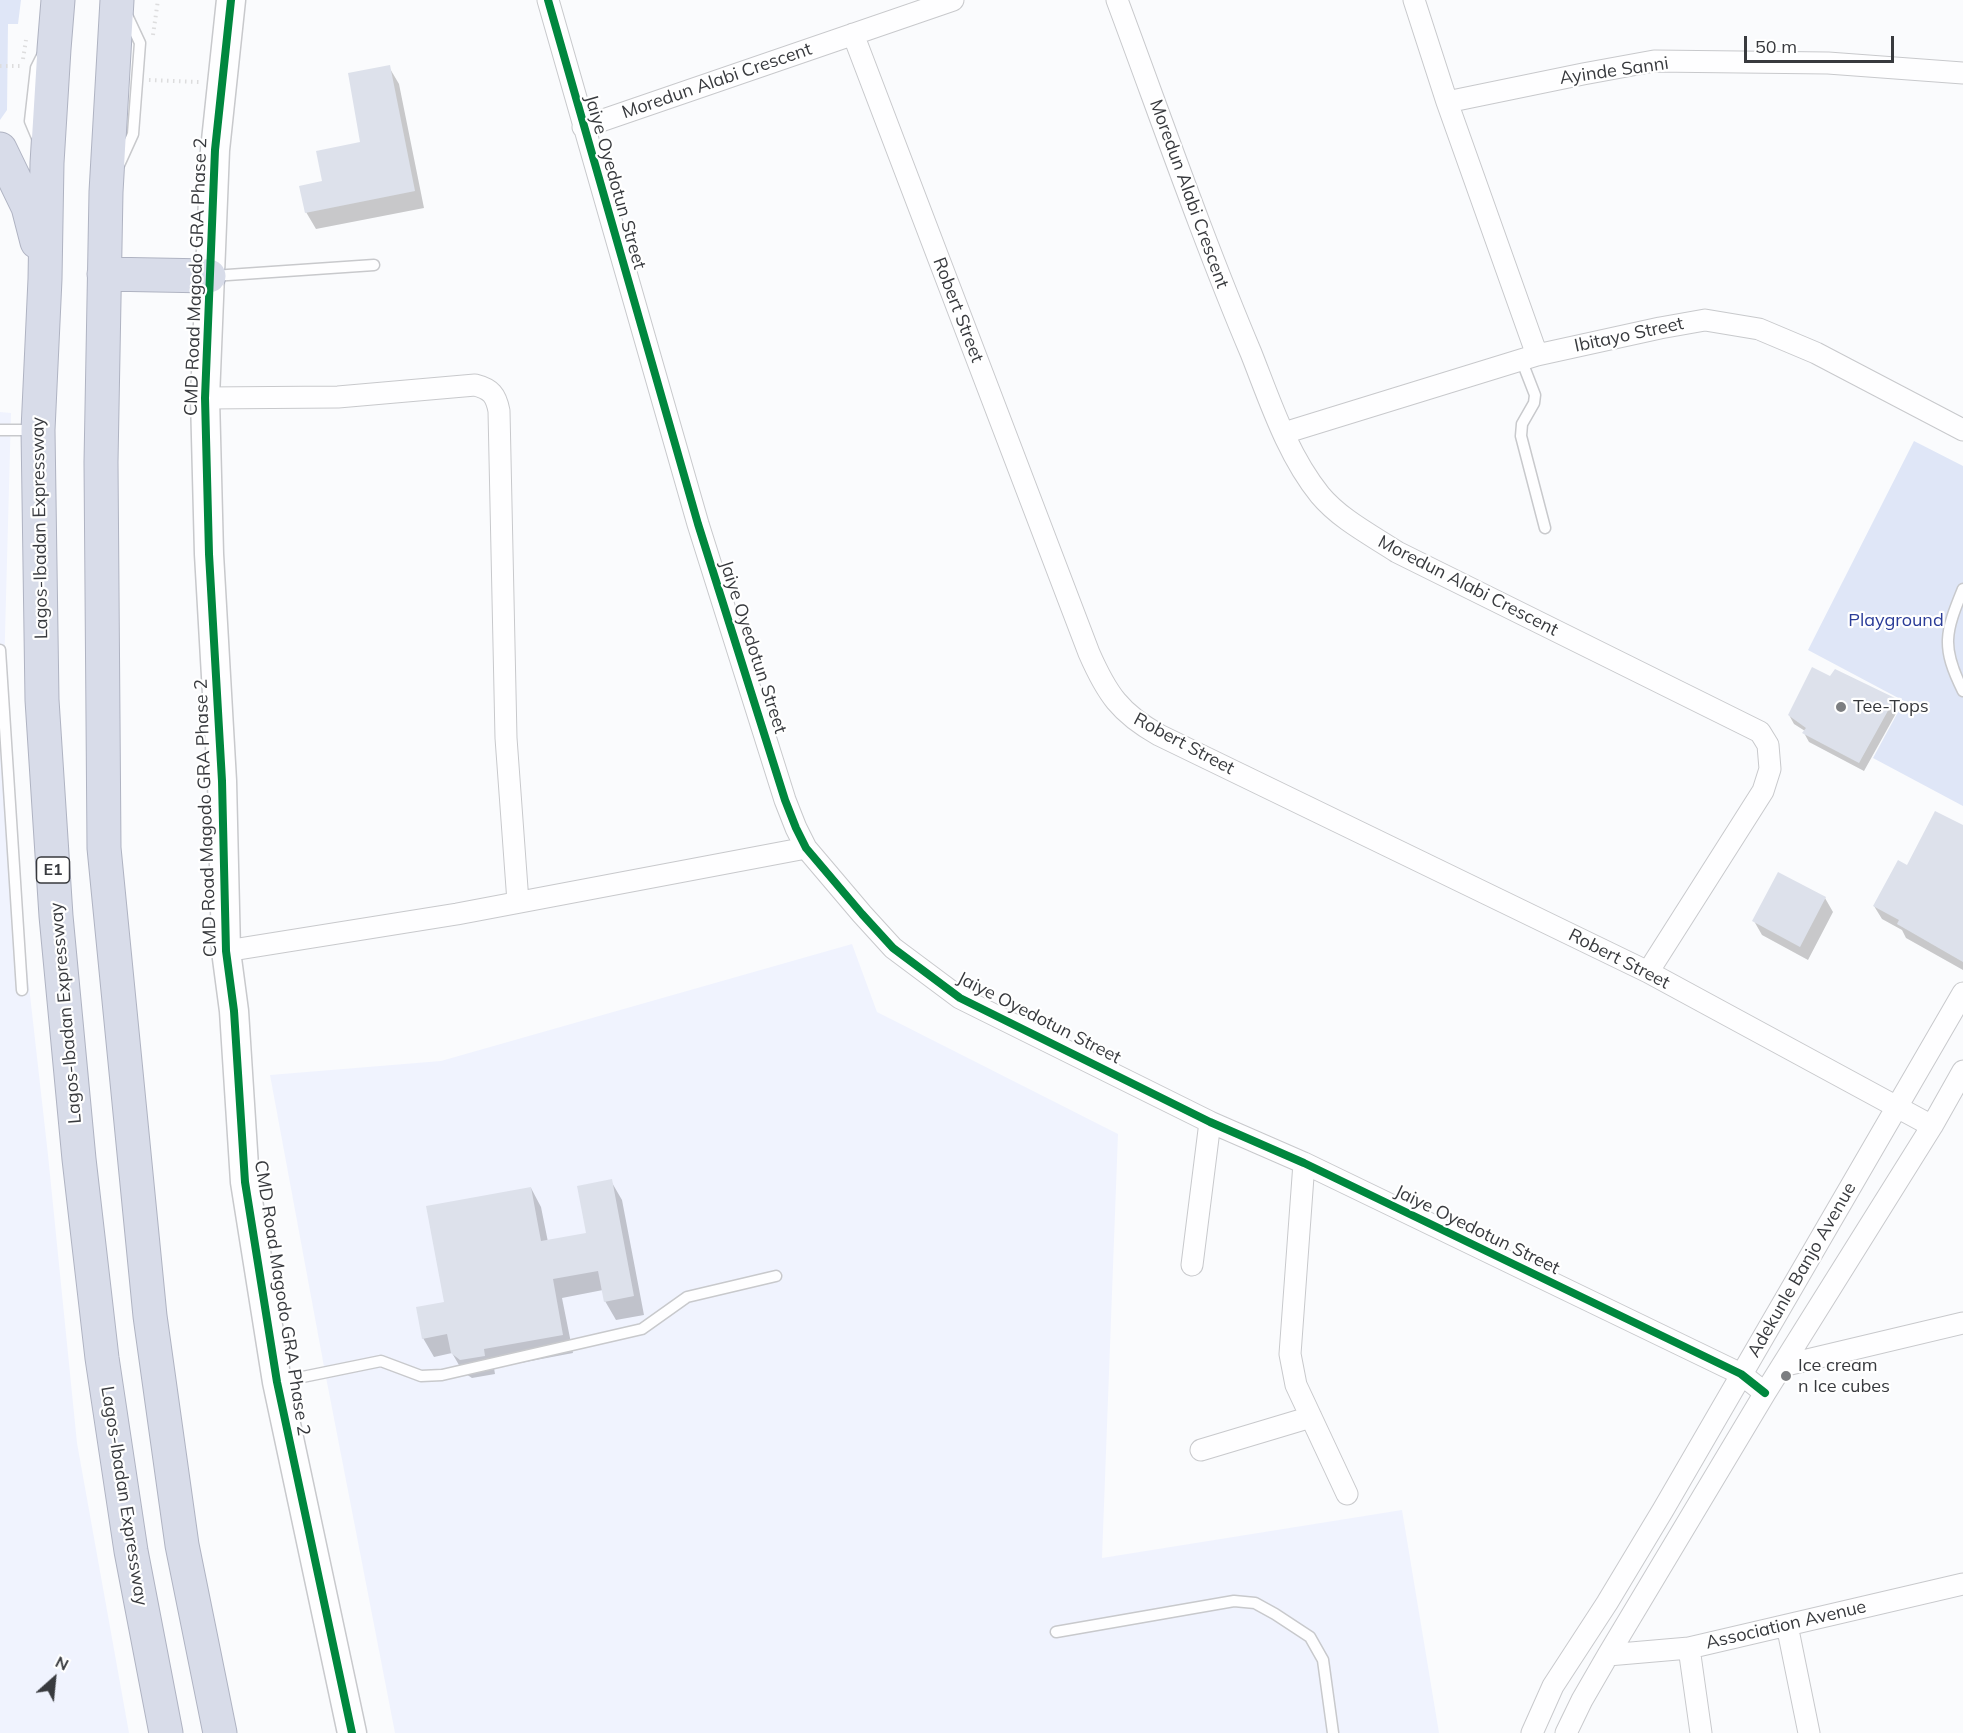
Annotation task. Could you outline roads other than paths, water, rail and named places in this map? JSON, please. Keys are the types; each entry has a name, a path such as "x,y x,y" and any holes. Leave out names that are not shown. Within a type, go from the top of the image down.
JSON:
{"highway":[{"path":"118,0 106,192 104,274 101,462 104,848 150,1316 183,1545 220,1733"},
{"name":"Lagos-Ibadan Expressway","path":"47,22 45,279 38,430 42,700 56,916 79,1159 102,1358 131,1551 166,1733"},
{"path":"4,168 28,207 45,279"},
{"path":"104,274 209,276"}],"street":[{"name":"CMD Road Magodo GRA Phase 2","path":"231,0 215,150 205,398 208,555 222,781 226,951 234,1011 244,1182 277,1382 352,1733"},
{"name":"Jaiye Oyedotun Street","path":"548,0 698,524 785,800 806,848 893,948 960,998 1210,1122 1304,1163 1741,1374 1765,1393"},
{"name":"Moredun Alabi Crescent","path":"583,127 953,0"},
{"name":"Moredun Alabi Crescent","path":"1117,0 1226,292 1284,433 1302,470 1322,497 1352,523 1397,552 1760,732 1768,745 1770,769 1763,791 1648,972"},
{"path":"1414,0 1529,357"},
{"name":"Robert Street","path":"853,34 1089,653 1110,694 1124,711 1160,735 1648,972 1932,1126"},
{"name":"Ayinde Sanni","path":"1447,102 1654,61 1828,63 1963,73"},
{"name":"Ibitayo Street","path":"1284,433 1529,357 1706,320 1759,329 1816,353 1963,429"},
{"path":"205,398 338,397 475,385 485,387 493,393 498,411 506,738 518,902"},
{"path":"226,951 457,914 806,848"},
{"name":"Adekunle Banjo Avenue","path":"1532,1733 1553,1686 1607,1603 1663,1510 1963,993"},
{"name":"Adekunle Banjo Avenue","path":"1566,1733 1608,1655 1765,1393 1932,1126 1963,1071"},
{"path":"1192,1265 1210,1122"},
{"path":"1304,1163 1290,1354 1296,1385 1347,1494"},
{"path":"1782,1366 1963,1323"},
{"path":"1201,1450 1311,1416"},
{"name":"Association Avenue","path":"1608,1655 1689,1648 1963,1584"},
{"path":"1787,1625 1809,1733"},
{"path":"1689,1648 1701,1733"}],"lane":[{"path":"209,276 374,265"},
{"path":"1529,357 1535,395 1534,403 1522,424 1521,436 1545,528"},
{"path":"0,430 38,430"},
{"path":"1963,589 1947,637 1952,669 1963,691"},
{"path":"0,650 22,990"},
{"path":"277,1382 381,1361 421,1376 442,1375 642,1329 687,1297 776,1276"},
{"path":"1056,1632 1234,1601 1255,1603 1310,1637 1323,1660 1333,1733"}],"place":[{"name":"Tee-Tops","path":"1841,707"},
{"name":"Ice cream n Ice cubes","path":"1786,1376"}],"park label":[{"name":"Playground","path":"1896,621"}]}
